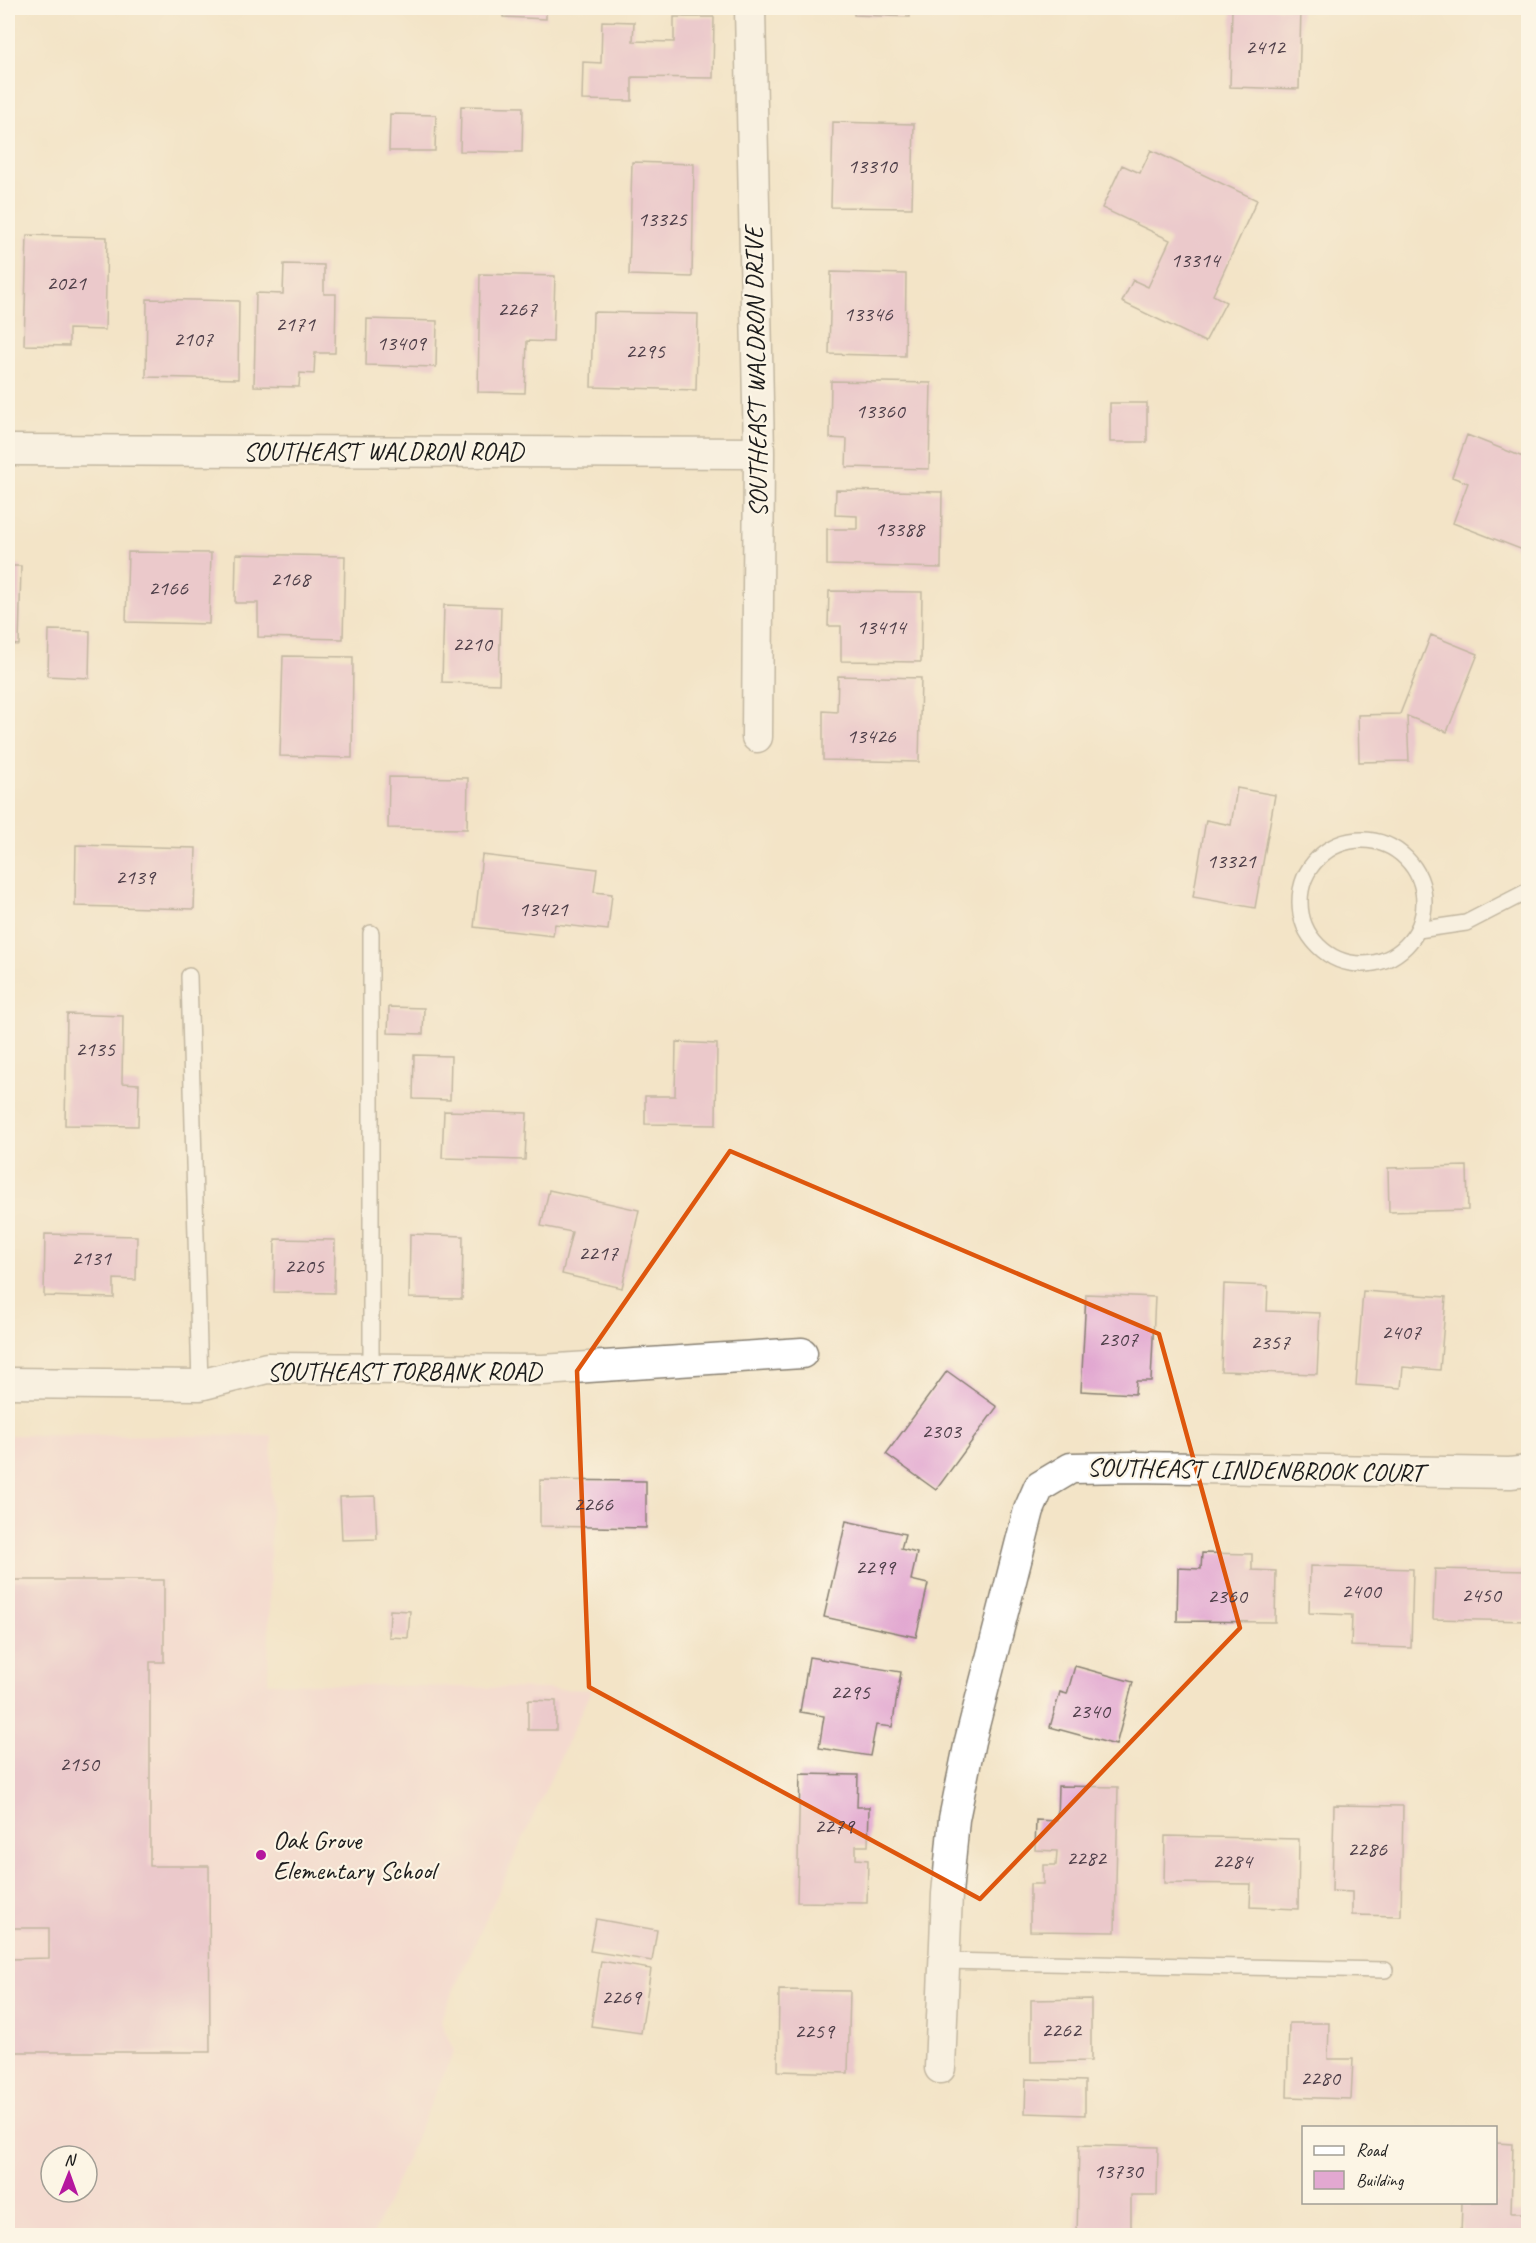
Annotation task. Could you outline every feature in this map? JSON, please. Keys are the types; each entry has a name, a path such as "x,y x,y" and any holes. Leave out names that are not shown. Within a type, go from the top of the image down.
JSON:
{"street":[{"name":"SOUTHEAST WALDRON DRIVE","path":"750,8 759,453 757,737"},
{"name":"SOUTHEAST WALDRON ROAD","path":"8,450 759,453"},
{"name":"SOUTHEAST TORBANK ROAD","path":"8,1383 200,1385 267,1368 543,1370 802,1353"},
{"name":"SOUTHEAST LINDENBROOK COURT","path":"940,2068 947,1894 954,1819 970,1742 1029,1510 1039,1487 1071,1468 1510,1473 1528,1471"}],"lane":[{"path":"1418,930 1424,910 1423,889 1415,869 1401,853 1382,843 1362,839 1340,843 1322,854 1309,869 1301,887 1300,907 1305,927 1316,943 1331,956 1350,963 1370,964 1389,957 1406,946 1418,930 1466,923 1528,891"},
{"path":"371,933 371,1369"},
{"path":"189,976 200,1385"},
{"path":"945,1961 1385,1970"}],"highlighted area":[{"path":"730,1151 1159,1334 1240,1628 980,1899 589,1687 577,1371"}],"shaded area":[{"name":"Oak Grove Elementary School","path":"8,1435 272,1436 268,1683 591,1690 440,2020 454,2051 373,2235 8,2236"}],"building":[{"path":"503,8 546,8 546,19 503,17"},
{"path":"854,8 910,8 910,17 854,15"},
{"path":"1232,8 1301,8 1299,89 1230,87"},
{"path":"674,17 714,17 713,78 632,77 632,101 582,100 583,62 601,63 602,21 634,22 633,41 674,42"},
{"path":"461,106 523,107 522,152 460,151"},
{"path":"390,114 436,115 435,151 389,151"},
{"path":"833,122 914,124 912,208 831,207"},
{"path":"1151,150 1257,200 1213,295 1226,302 1205,342 1122,302 1133,280 1148,287 1170,240 1102,208 1122,165 1140,173"},
{"path":"632,162 694,164 692,277 629,275"},
{"path":"27,235 107,237 105,330 69,329 69,346 24,345"},
{"path":"8,240 11,240 9,303 8,303"},
{"path":"284,264 324,265 324,294 336,294 335,353 315,353 314,374 300,373 299,387 254,386 256,293 283,294"},
{"path":"831,272 906,274 905,356 829,354"},
{"path":"480,274 555,276 553,342 527,341 525,393 478,392"},
{"path":"147,299 239,301 238,379 146,377"},
{"path":"593,312 698,314 696,390 591,387"},
{"path":"367,319 437,321 436,367 366,365"},
{"path":"831,381 931,383 929,469 846,467 847,439 830,438"},
{"path":"1110,403 1147,403 1147,442 1110,442"},
{"path":"1467,435 1528,459 1528,552 1453,523 1468,483 1452,477"},
{"path":"836,490 942,492 941,568 827,565 827,529 857,529 857,516 835,515"},
{"path":"128,552 211,553 209,624 126,622"},
{"path":"236,554 345,556 343,639 258,637 258,603 235,603"},
{"path":"8,566 21,566 19,645 8,644"},
{"path":"829,591 922,592 921,662 841,661 841,626 828,626"},
{"path":"444,605 501,607 499,684 442,682"},
{"path":"49,630 90,631 89,678 48,676"},
{"path":"1431,635 1478,654 1447,732 1407,716 1409,761 1359,762 1358,715 1400,714"},
{"path":"283,656 353,657 352,758 280,756"},
{"path":"838,676 921,678 919,762 823,760 823,711 837,712"},
{"path":"389,777 468,778 467,829 388,828"},
{"path":"1237,788 1275,795 1255,908 1193,897 1206,820 1231,825"},
{"path":"76,845 196,848 194,909 75,906"},
{"path":"482,855 597,869 594,892 612,894 608,930 555,924 553,936 474,927"},
{"path":"389,1007 424,1008 423,1034 388,1033"},
{"path":"67,1014 123,1016 122,1083 139,1084 138,1126 65,1125"},
{"path":"676,1042 717,1044 716,1125 645,1124 645,1096 675,1096"},
{"path":"414,1055 451,1056 450,1100 413,1099"},
{"path":"444,1111 527,1113 525,1160 442,1158"},
{"path":"1467,1166 1468,1210 1389,1212 1388,1168"},
{"path":"549,1190 639,1210 622,1288 562,1274 572,1232 541,1226"},
{"path":"45,1234 137,1236 136,1280 114,1279 114,1298 44,1296"},
{"path":"410,1234 463,1236 462,1299 409,1298"},
{"path":"275,1239 335,1240 334,1293 274,1292"},
{"path":"1224,1284 1268,1286 1267,1311 1320,1313 1317,1374 1221,1371"},
{"path":"1363,1291 1446,1297 1440,1370 1403,1367 1401,1388 1356,1385"},
{"path":"1086,1294 1155,1297 1151,1381 1136,1381 1135,1394 1081,1391"},
{"path":"947,1371 997,1407 936,1490 886,1454"},
{"path":"540,1480 646,1481 646,1528 540,1526"},
{"path":"375,1496 377,1539 342,1540 340,1497"},
{"path":"846,1521 905,1534 901,1549 917,1553 911,1580 928,1584 916,1637 824,1617"},
{"path":"1202,1553 1252,1554 1252,1570 1276,1571 1275,1622 1177,1621 1178,1568 1201,1569"},
{"path":"1310,1566 1413,1569 1411,1648 1351,1646 1352,1615 1309,1613"},
{"path":"1435,1569 1528,1571 1528,1621 1433,1619"},
{"path":"8,1580 164,1580 164,1662 150,1662 150,1866 209,1866 210,2052 9,2052 9,1959 49,1958 49,1928 8,1928"},
{"path":"390,1610 410,1611 408,1638 389,1637"},
{"path":"809,1657 901,1672 892,1727 876,1725 870,1756 819,1748 824,1716 800,1712"},
{"path":"1075,1666 1133,1682 1116,1745 1050,1727 1060,1692 1067,1694"},
{"path":"528,1700 556,1701 556,1730 528,1730"},
{"path":"800,1774 858,1775 857,1807 869,1807 868,1846 856,1846 856,1859 868,1860 867,1903 797,1902"},
{"path":"1058,1786 1118,1787 1115,1932 1030,1931 1030,1884 1043,1884 1043,1865 1056,1865 1057,1851 1035,1850 1036,1820 1057,1821"},
{"path":"1334,1805 1403,1806 1401,1916 1352,1915 1352,1892 1332,1891"},
{"path":"1165,1836 1299,1839 1298,1909 1250,1907 1251,1884 1164,1883"},
{"path":"596,1919 657,1930 652,1961 590,1951"},
{"path":"601,1961 651,1969 641,2033 591,2026"},
{"path":"779,1990 850,1991 848,2073 778,2071"},
{"path":"1091,1999 1091,2061 1031,2062 1031,2000"},
{"path":"1289,2023 1329,2023 1328,2059 1353,2059 1351,2099 1287,2097"},
{"path":"1026,2079 1085,2081 1085,2115 1025,2113"},
{"path":"1497,2143 1513,2144 1511,2213 1528,2213 1528,2236 1461,2236 1462,2204 1497,2204"},
{"path":"1079,2145 1158,2147 1157,2195 1131,2195 1131,2236 1077,2236"}],"place":[{"name":"Oak Grove Elementary School","path":"261,1855"}]}
